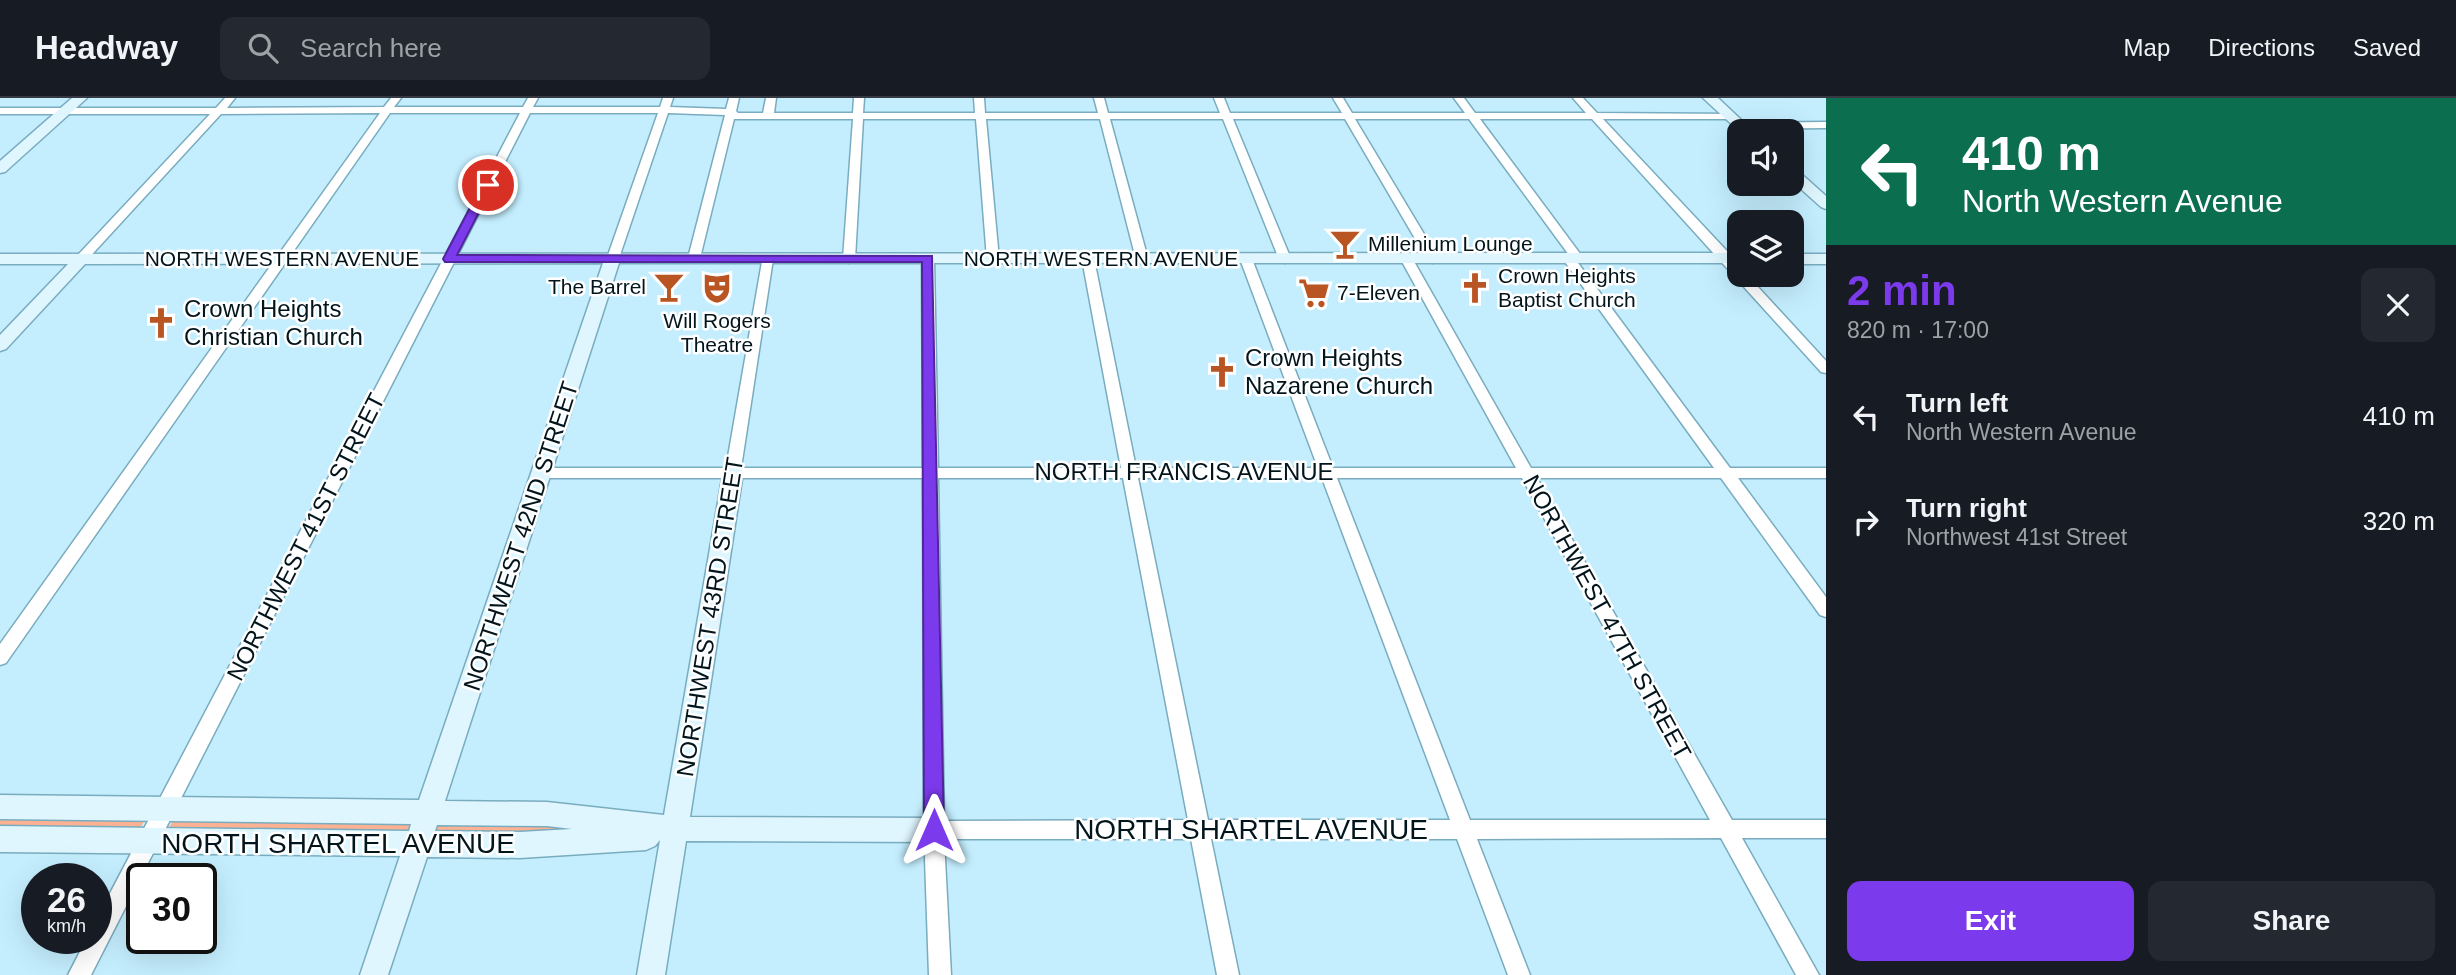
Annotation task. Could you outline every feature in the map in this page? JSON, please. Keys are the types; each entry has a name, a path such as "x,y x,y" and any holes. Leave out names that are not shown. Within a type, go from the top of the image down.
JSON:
{"street":[{"path":"0,151 48,111 80,98"},
{"path":"0,345 230,98"},
{"path":"0,658 396,98"},
{"name":"NORTHWEST 42ND STREET","path":"374,975 668,98"},
{"path":"694,258 734,98"},
{"path":"768,116 771,98"},
{"path":"849,259 859,98"},
{"path":"979,98 993,259"},
{"path":"1100,98 1142,259"},
{"path":"1219,98 1285,259"},
{"path":"1338,98 1433,259"},
{"path":"1459,98 1725,473 1826,610"},
{"path":"1578,98 1727,252"},
{"path":"1710,98 1732,119"},
{"path":"0,169 64,104 218,112 387,111 530,104 731,112 736,116 1729,116"},
{"name":"NORTHWEST 41ST STREET","path":"79,975 530,104"},
{"path":"0,111 48,111"},
{"path":"1804,126 1826,125"},
{"path":"1804,184 1826,204"},
{"name":"NORTHWEST 47TH STREET","path":"1406,258 1808,975"},
{"name":"NORTH WESTERN AVENUE","path":"0,259 1727,258"},
{"name":"NORTHWEST 43RD STREET","path":"651,975 767,259"},
{"path":"928,259 934,830 940,975"},
{"path":"1088,259 1228,975"},
{"path":"1246,259 1519,975"},
{"path":"1804,259 1826,259"},
{"path":"1752,287 1826,369"},
{"name":"NORTH FRANCIS AVENUE","path":"541,473 1826,473"},
{"name":"NORTH SHARTEL AVENUE","path":"0,807 547,814 675,829 1826,829"},
{"name":"NORTH SHARTEL AVENUE","path":"0,839 549,845 652,836 675,829"}],"shaded area":[{"path":"0,815 146,817 138,833 0,831"},
{"path":"175,817 411,819 407,834 166,833"},
{"path":"550,821 578,830 434,836 439,822"}],"place":[{"name":"Millenium Lounge","path":"1345,244"},
{"name":"The Barrel","path":"669,287"},
{"name":"Will Rogers Theatre","path":"717,288"},
{"name":"Crown Heights Baptist Church","path":"1475,288"},
{"name":"7-Eleven","path":"1314,293"},
{"name":"Crown Heights Christian Church","path":"161,323"},
{"name":"Crown Heights Nazarene Church","path":"1222,372"}],"route":[{"path":"488,185 449,259 928,259 934,830"}]}
